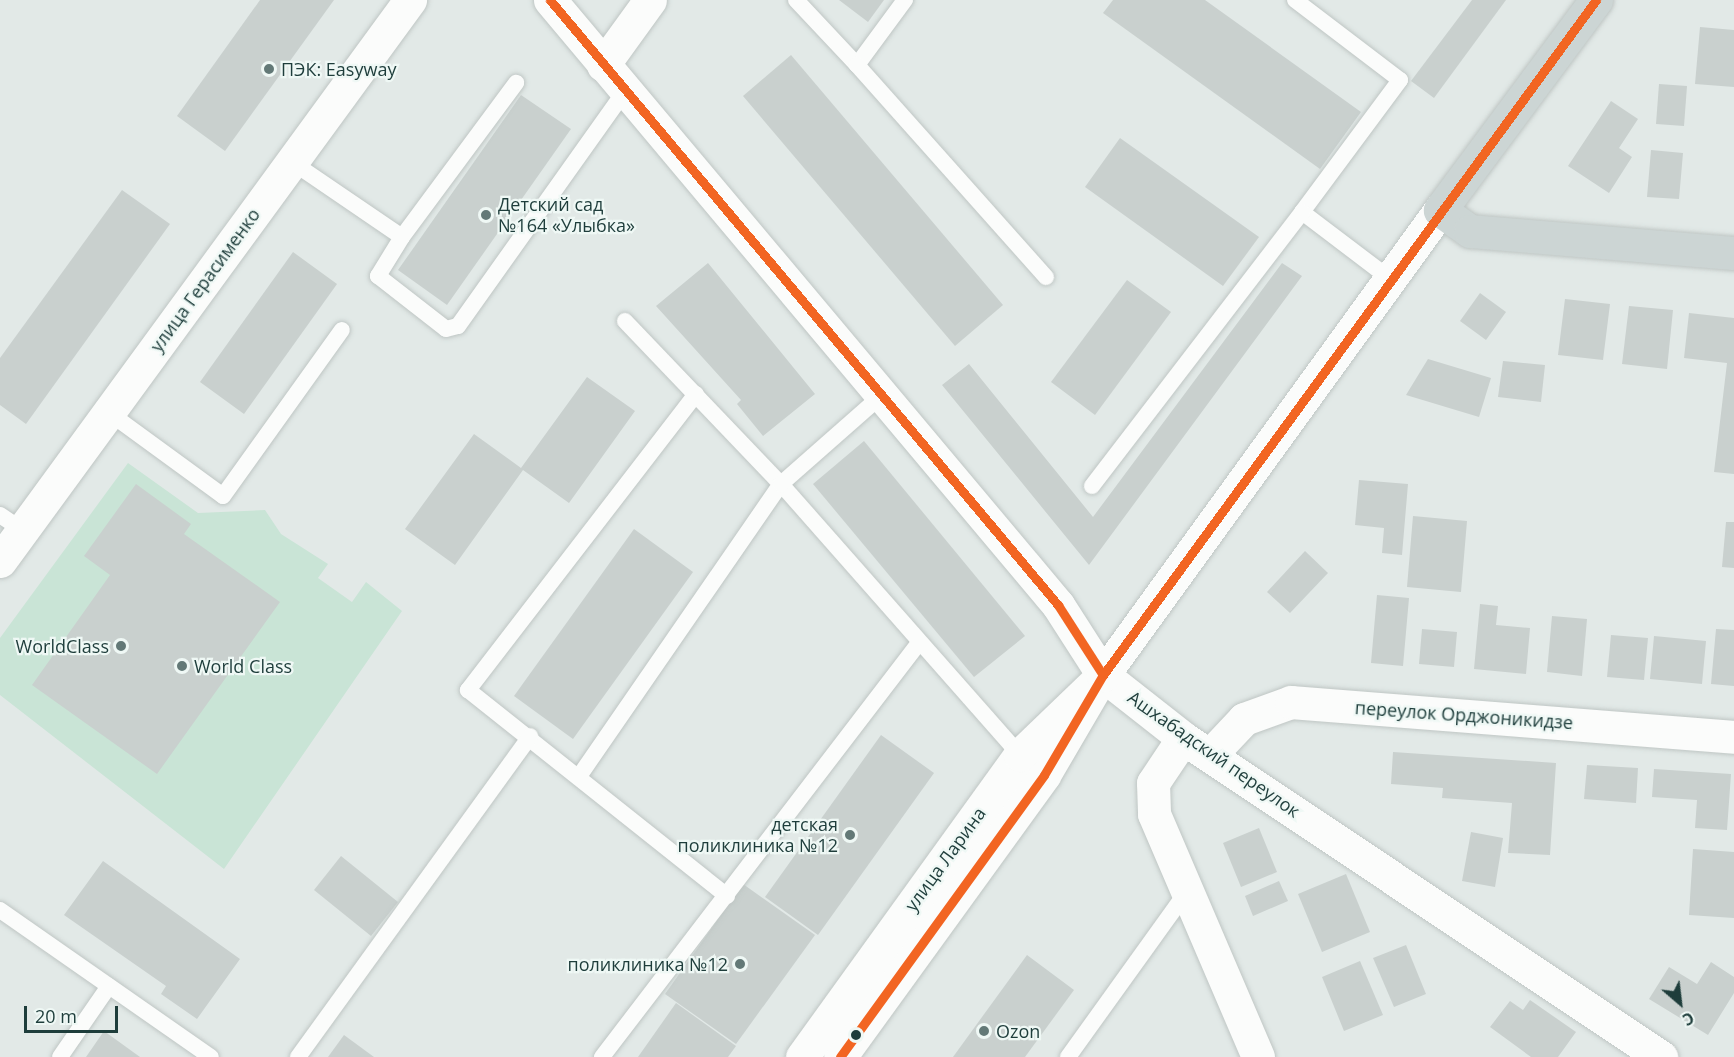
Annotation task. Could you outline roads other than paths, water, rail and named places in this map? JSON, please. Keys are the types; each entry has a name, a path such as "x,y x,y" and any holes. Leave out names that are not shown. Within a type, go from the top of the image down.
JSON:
{"main road":[{"name":"улица Ларина","path":"1440,210 1596,0"},
{"path":"1440,210 1470,231 1734,253"}],"street":[{"name":"улица Герасименко","path":"0,561 11,522 108,412 410,0"},
{"name":"Ашхабадский переулок","path":"550,0 1058,605 1103,675 1197,746 1661,1057"},
{"path":"603,65 650,0"},
{"name":"улица Ларина","path":"840,1057 1044,775 1103,675 1440,210"},
{"name":"улица Ларина","path":"802,1057 1020,756 1103,675"},
{"name":"переулок Орджоникидзе","path":"1258,1057 1185,894 1154,814 1153,783 1197,746 1244,719 1291,702 1734,736"}],"lane":[{"path":"796,0 1046,277"},
{"path":"857,65 905,0"},
{"path":"1092,486 1400,80 1294,0"},
{"path":"516,83 402,237 378,276 446,329 459,326 625,91"},
{"path":"292,162 402,237"},
{"path":"1302,212 1389,278"},
{"path":"625,321 781,484 918,644 1020,756"},
{"path":"108,412 223,496 342,330"},
{"path":"696,394 468,690 580,774 727,896"},
{"path":"580,774 781,484 882,395"},
{"path":"603,1057 918,644"},
{"path":"298,1057 530,736"},
{"path":"1068,1057 1185,894"},
{"path":"0,910 211,1057"},
{"path":"60,1057 109,986"}],"place":[{"name":"ПЭК: Easyway","path":"269,69"},
{"name":"Детский сад №164 «Улыбка»","path":"486,215"},
{"name":"WorldClass","path":"121,646"},
{"name":"World Class","path":"182,666"},
{"name":"детская поликлиника №12","path":"850,835"},
{"name":"поликлиника №12","path":"740,964"},
{"name":"Ozon","path":"984,1031"}]}
